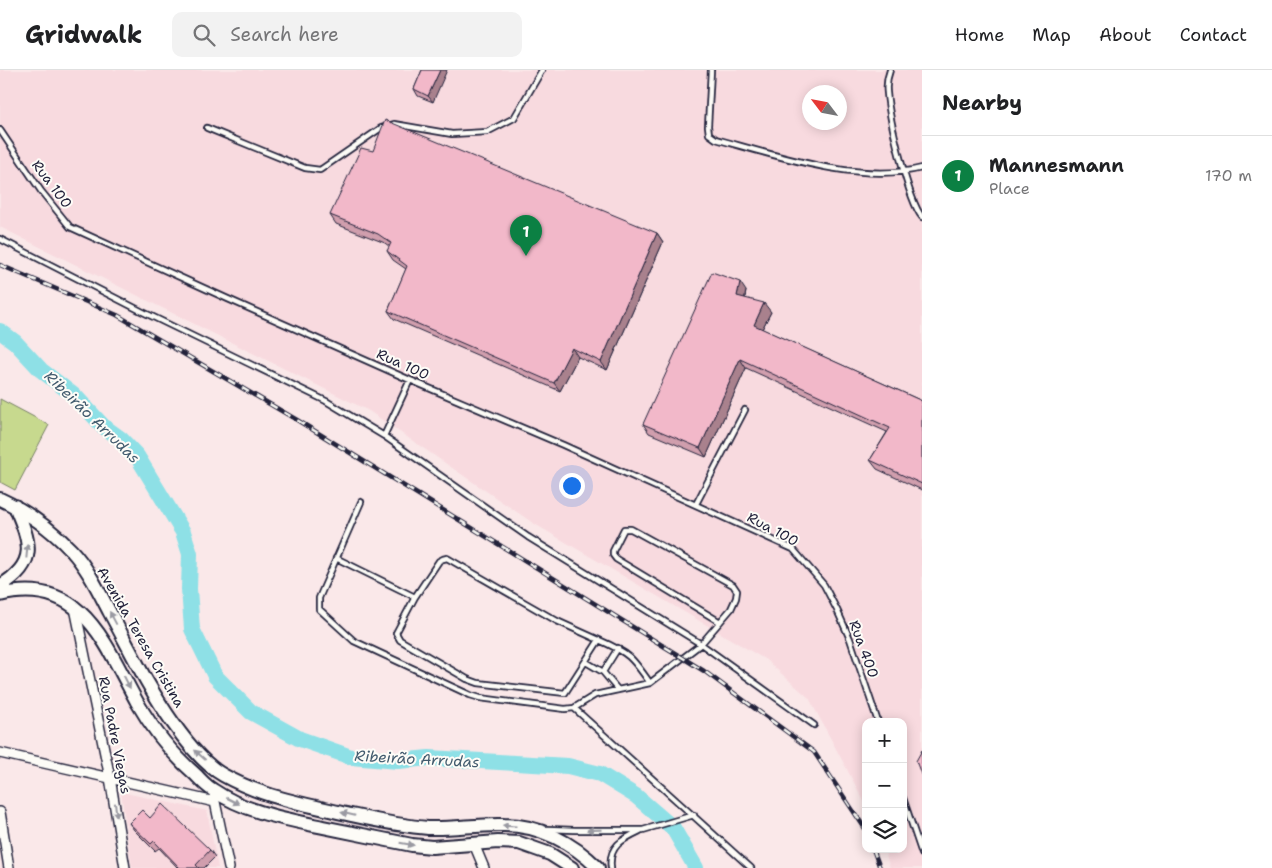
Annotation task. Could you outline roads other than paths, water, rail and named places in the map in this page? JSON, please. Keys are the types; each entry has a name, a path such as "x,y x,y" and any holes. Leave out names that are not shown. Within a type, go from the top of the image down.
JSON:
{"main road":[{"name":"Avenida Teresa Cristina","path":"0,499 15,506 43,526 71,550 92,578 158,702 188,744 220,773 248,788 278,798 389,823 429,828 505,825 534,828 556,837 579,851 598,868"},
{"path":"0,586 21,570 29,553 27,533 15,506"},
{"path":"0,595 16,591 34,591 51,595 75,608 88,619 101,635 117,661 137,702 156,732 176,757 213,796 271,816 412,845 432,847 519,843 550,854 572,868"}],"street":[{"name":"Rua Padre Viegas","path":"75,608 110,778 125,868"},
{"path":"0,753 110,778 213,796 229,868"},
{"path":"0,812 10,868"},
{"path":"474,844 484,868"}],"lane":[{"path":"207,128 305,168 320,170 381,128 394,124 452,134 486,132 514,118 542,70"},
{"path":"711,70 708,126 709,134 716,139 790,159 865,173 904,172 922,168"},
{"path":"890,70 887,77 891,120 904,172 922,218"},
{"name":"Rua 100","path":"0,130 41,191 70,226 228,299 410,380 563,445 793,549 824,585"},
{"path":"0,239 143,312 326,401 384,436 528,537 701,644 814,725"},
{"path":"384,436 410,380"},
{"path":"696,504 745,410"},
{"path":"361,502 319,598 319,609 354,641 480,698 565,709 574,708 594,695 650,683 701,644 720,622 731,609 737,591 733,585 630,529 624,529 613,551 612,555 616,559 720,622"},
{"path":"336,558 415,597"},
{"path":"599,640 565,693 478,683 467,679 400,640 396,633 415,597 439,561 447,558 557,621 618,648 634,660 650,683"},
{"name":"Rua 400","path":"824,585 850,639 877,718"},
{"path":"603,672 618,648"},
{"path":"586,662 603,672 618,690"},
{"path":"574,708 751,868"},
{"path":"906,808 922,854"},
{"path":"611,868 610,862 614,848 622,839 643,830 694,815"},
{"path":"534,828 643,830"}],"waterway":[{"name":"Ribeirão Arrudas","path":"0,331 15,342 41,370 76,397 103,426 121,439 137,456 183,532 190,554 189,589 192,629 215,676 251,712 300,739 351,757 398,761 429,758 568,766 600,774 636,796 673,828 696,868"}],"railway":[{"path":"0,265 117,315 297,420 704,671 814,752 862,824"},
{"path":"874,853 880,868"}],"place":[{"name":"Mannesmann","path":"526,256"}]}
